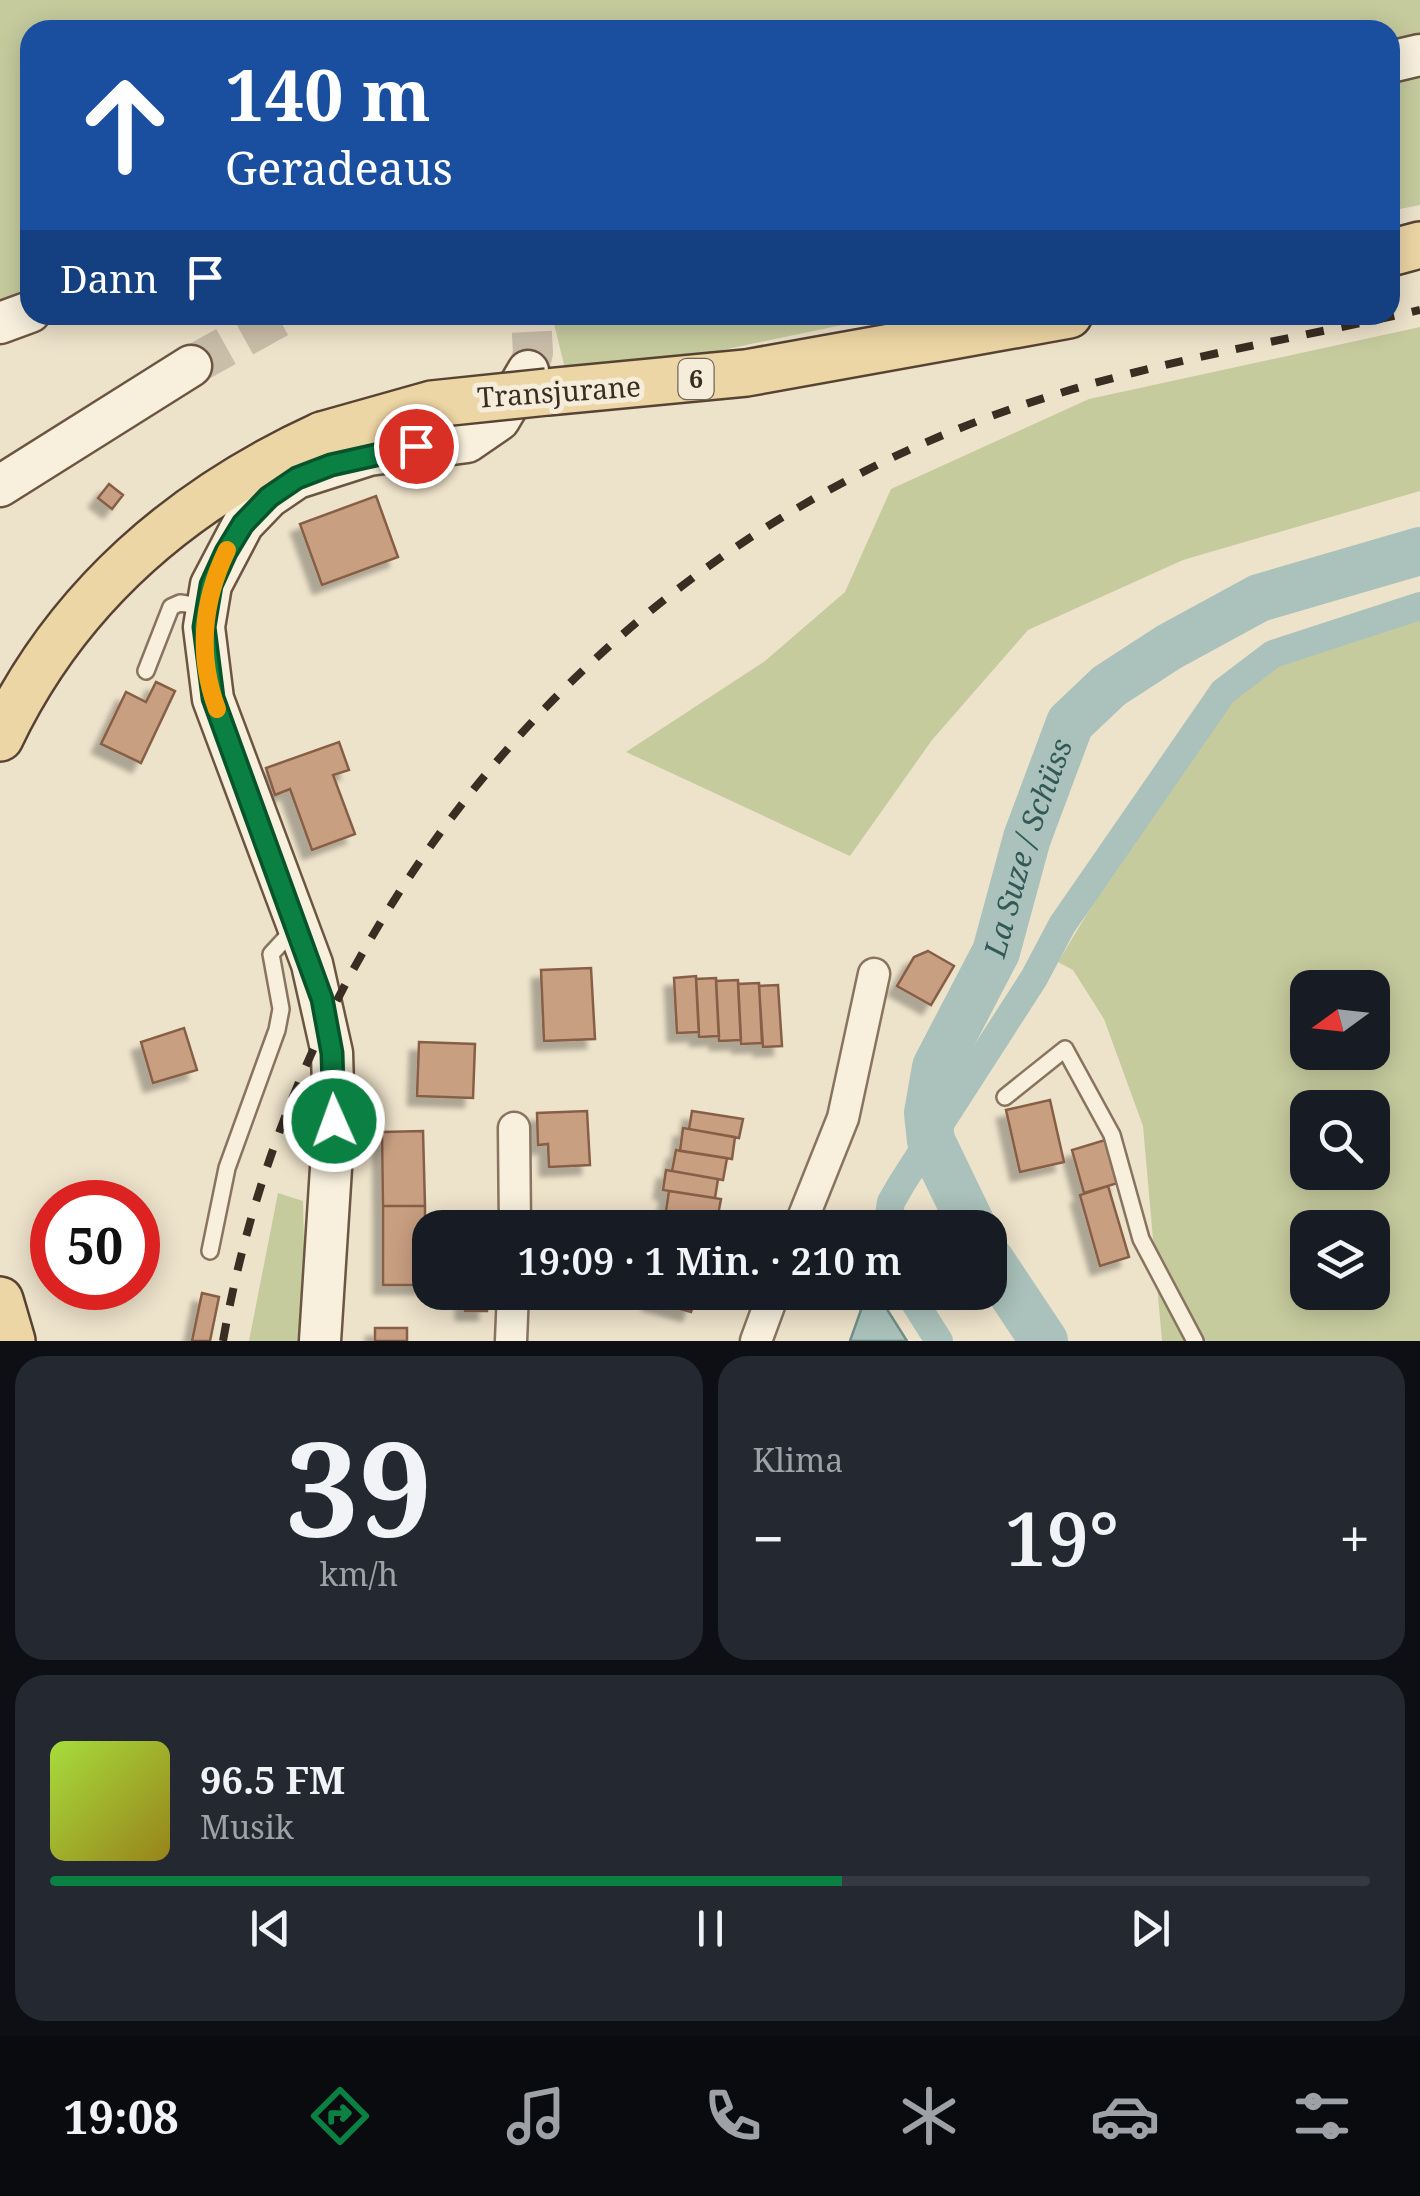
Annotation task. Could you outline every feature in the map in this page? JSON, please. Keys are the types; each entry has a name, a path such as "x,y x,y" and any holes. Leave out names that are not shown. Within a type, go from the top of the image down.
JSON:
{"main road":[{"name":"Transjurane","path":"4,729 45,657 110,578 201,500 322,435 526,378 746,373 1013,325"},
{"path":"0,486 192,366"},
{"path":"320,1341 334,1121 332,1053 322,999 298,926 213,698 204,643 209,596 243,524 269,497 297,478 369,454 416,446 526,378"},
{"path":"0,668 62,600 110,578"},
{"path":"0,1300 12,1341"}],"street":[{"path":"806,1210 843,1118 874,974"},
{"path":"514,1128 515,1210"},
{"path":"512,1341 513,1310"},
{"path":"756,1341 767,1310"}],"lane":[{"path":"146,670 169,609 209,596"},
{"path":"210,1251 227,1168 277,1030 280,1009 271,954 298,926"},
{"path":"1006,1097 1065,1048 1112,1135 1141,1240 1195,1341"}],"green space":[{"path":"0,0 1420,0 1420,205 1400,209 1400,20 20,20 20,302 0,309"},
{"path":"554,325 842,325 646,366 566,373"},
{"path":"1420,327 1420,491 1183,560 1028,630 932,740 850,856 626,752 765,661 845,592 891,489 1089,399"},
{"path":"1420,604 1420,1341 1162,1341 1143,1126 1104,1019 1073,970 1058,962 1202,723 1299,652"},
{"path":"278,1193 303,1201 306,1341 249,1341"}],"water":[{"path":"861,1310 887,1310 907,1341 850,1341"}],"building":[{"path":"109,484 123,495 112,509 98,498"},
{"path":"376,496 398,557 322,585 300,524"},
{"path":"156,682 175,691 141,763 101,744 126,692 146,702"},
{"path":"339,742 349,770 333,775 355,834 312,850 290,789 275,795 266,768"},
{"path":"928,951 954,966 931,1005 897,986 914,957"},
{"path":"591,968 595,1039 544,1041 541,970"},
{"path":"696,976 699,1032 677,1033 674,978"},
{"path":"716,978 719,1036 699,1037 696,979"},
{"path":"738,980 741,1040 719,1041 716,981"},
{"path":"759,983 762,1043 741,1044 738,984"},
{"path":"778,985 782,1046 763,1047 759,986"},
{"path":"184,1028 197,1070 153,1083 141,1042"},
{"path":"419,1042 475,1044 473,1098 417,1096"},
{"path":"1050,1100 1064,1162 1020,1172 1006,1110"},
{"path":"587,1111 590,1165 549,1167 548,1144 538,1145 537,1113"},
{"path":"692,1111 743,1119 739,1138 689,1129"},
{"path":"683,1128 735,1137 732,1159 680,1151"},
{"path":"423,1131 425,1206 383,1206 382,1132"},
{"path":"1105,1140 1118,1183 1084,1193 1072,1150"},
{"path":"676,1150 727,1158 723,1180 672,1171"},
{"path":"666,1170 718,1179 715,1198 663,1190"},
{"path":"1108,1186 1129,1257 1100,1266 1080,1195"},
{"path":"669,1191 721,1199 719,1210 666,1210"},
{"path":"383,1206 425,1206 425,1210 412,1210 412,1285 383,1285"},
{"path":"202,1293 219,1297 210,1341 192,1341"},
{"path":"375,1328 407,1328 407,1341 375,1341"}],"waterway":[{"name":"La Suze / Schüss","path":"964,1210 931,1141 928,1113 936,1067 996,952 1027,838 1070,723 1109,686 1169,647 1259,598 1420,551"},
{"path":"890,1210 902,1183 1034,978 1062,925 1223,692 1273,654 1420,606"},
{"path":"1007,1286 1044,1341"},
{"path":"919,1310 939,1341"}],"tunnel":[{"path":"191,366 265,325"},
{"path":"528,371 533,353 532,325"}],"railway":[{"path":"1400,314 1420,310"},
{"path":"223,1341 260,1187 317,1041 392,904 483,777 590,664 711,565 844,482 989,417 1148,369 1349,325"}],"slow traffic":[{"path":"217,709 206,670 204,627 211,585 227,550"}],"route":[{"path":"334,1121 332,1053 322,999 213,698 206,670 204,627 211,585 226,552 243,524 269,497 297,478 331,465 416,446"}]}
